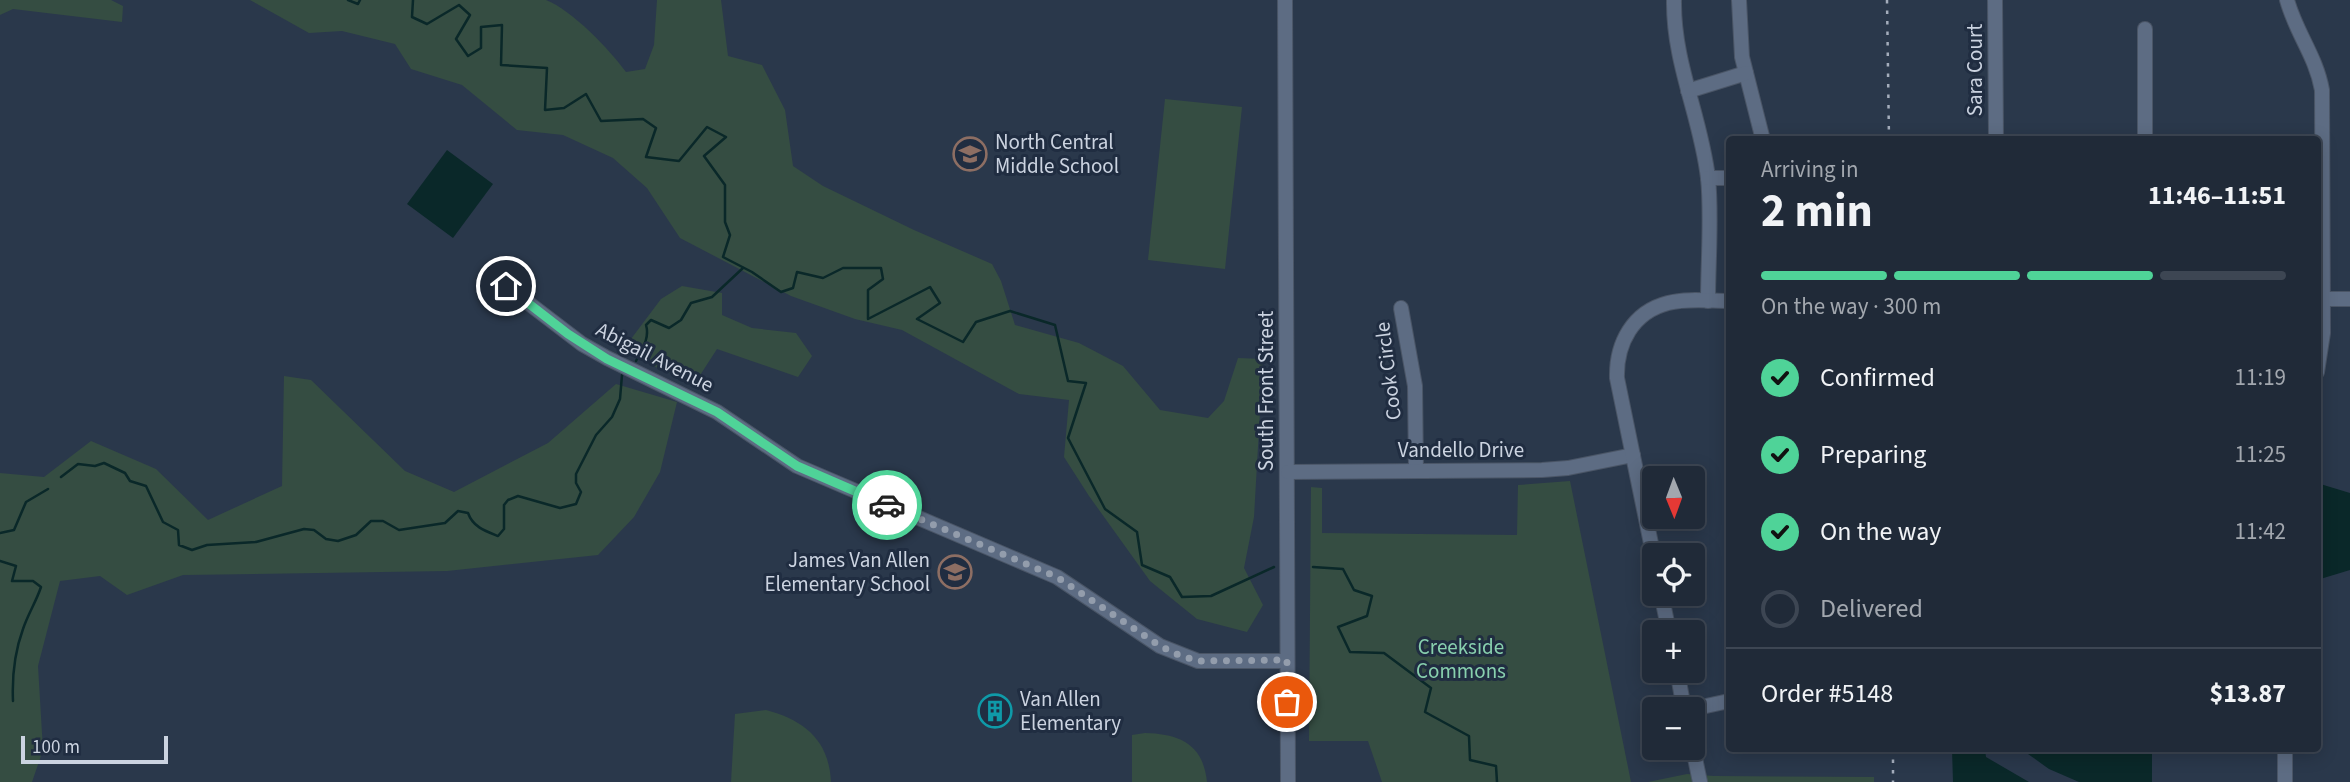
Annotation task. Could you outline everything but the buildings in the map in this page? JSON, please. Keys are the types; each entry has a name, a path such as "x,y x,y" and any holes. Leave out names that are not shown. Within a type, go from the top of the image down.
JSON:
{"street":[{"name":"South Front Street","path":"1285,0 1288,782"},
{"path":"1674,0 1678,58 1708,178 1709,301"},
{"path":"1739,0 1742,57 1762,136"},
{"name":"Sara Court","path":"1995,0 1996,136"},
{"path":"2287,0 2293,21 2319,70 2322,90 2321,194"},
{"path":"2145,29 2145,136"},
{"path":"1688,91 1746,73"},
{"path":"1708,178 1726,178"},
{"name":"Abigail Avenue","path":"506,286 582,344 615,363 717,412 797,466 1057,577 1169,651 1198,661 1287,660"},
{"path":"2321,299 2350,299"},
{"path":"1651,543 1617,378 1623,341 1637,320 1655,307 1677,301 1726,301"},
{"name":"Cook Circle","path":"1401,308 1415,386 1416,471"},
{"path":"2321,310 2321,346"},
{"name":"Vandello Drive","path":"1288,472 1542,470 1586,465 1633,455"},
{"path":"1705,706 1726,702"},
{"path":"2285,752 2285,782"},
{"path":"1695,760 1700,782"}],"green space":[{"path":"0,0 111,0 123,6 122,22 13,9 0,15"},
{"path":"250,0 546,0 579,21 626,72 645,69 654,45 657,0 721,0 728,56 762,65 785,110 793,166 823,186 992,264 1001,281 1015,325 1079,343 1123,366 1160,410 1208,418 1224,401 1238,358 1263,359 1254,517 1244,568 1263,605 1247,632 1197,619 1150,581 1064,457 1069,400 1019,394 902,330 855,319 791,296 680,238 647,188 613,158 563,135 517,130 462,85 411,69 395,44 342,31 309,33"},
{"path":"1165,99 1242,107 1225,269 1148,260"},
{"path":"682,286 722,293 722,315 752,328 796,333 812,356 798,377 717,349 695,383 653,366 625,347 661,299"},
{"path":"284,376 311,380 405,471 454,492 548,443 616,384 677,402 660,472 634,517 598,555 447,571 183,575 127,595 100,576 60,581 38,666 43,750 32,782 0,782 0,473 44,477 91,441 156,469 208,520 282,486"},
{"name":"Creekside Commons","path":"1570,481 1631,782 1382,782 1368,741 1309,741 1311,487 1322,488 1322,533 1517,535 1518,485"},
{"path":"766,710 792,720 812,734 825,754 831,782 731,782 735,714"},
{"path":"1145,733 1169,736 1188,744 1201,758 1207,782 1132,782 1132,735"},
{"path":"1687,774 1874,777 1874,782 1648,782"}],"shaded area":[{"path":"447,150 493,184 453,238 407,204"},
{"path":"2321,484 2350,493 2350,570 2321,579"},
{"path":"1952,752 1985,752 1986,757 2029,782 1953,782"},
{"path":"2025,752 2152,752 2152,782 2079,782 2049,769"}],"waterway":[{"path":"348,0 358,4 360,0"},
{"path":"413,0 412,17 427,24 459,5 470,15 456,39 468,56 481,48 481,27 502,25 501,65 547,68 545,110 564,108 586,94 601,121 643,119 656,128 646,157 679,161 707,127 726,137 704,156 725,185 725,222 730,235 723,257 752,272 781,292 793,288 797,272 823,278 843,268 881,268 883,279 868,290 868,319 930,287 940,303 917,319 963,342 976,322 1010,311 1055,325 1068,381 1086,383 1068,438 1105,509 1137,532 1142,565 1170,577 1182,597 1211,596 1274,567"},
{"path":"636,361 646,339 646,325 651,320 669,328 681,320 691,303 712,297 743,268"},
{"path":"61,477 78,464 95,466 104,463 125,473 130,481 146,486 163,522 178,530 179,545 192,550 207,545 256,542 304,529 314,530 326,539 338,541 356,535 371,521 383,521 399,530 445,523 458,511 468,513 476,525 498,536 504,529 504,505 508,500 518,496 560,508 576,504 581,492 576,483 576,474 596,435 612,417 620,399 622,375"},
{"path":"0,533 14,530 26,502 48,489"},
{"path":"0,561 16,566 12,581 33,581 41,587 18,646 13,701"},
{"path":"1313,567 1343,569 1354,590 1372,596 1367,616 1338,627 1350,652 1384,653 1431,688 1425,712 1469,736 1470,760 1496,766 1497,782"}],"railway":[{"path":"1887,0 1889,136"},
{"path":"1893,752 1893,782"}],"way so far":[{"path":"887,505 1057,577 1160,646 1179,655 1198,661 1217,662 1287,660 1287,702"}],"place":[{"name":"North Central Middle School","path":"970,154"},
{"name":"James Van Allen Elementary School","path":"955,572"},
{"name":"Van Allen Elementary","path":"995,711"}],"route":[{"path":"506,286 568,334 607,359 717,412 797,466 887,505"}]}
